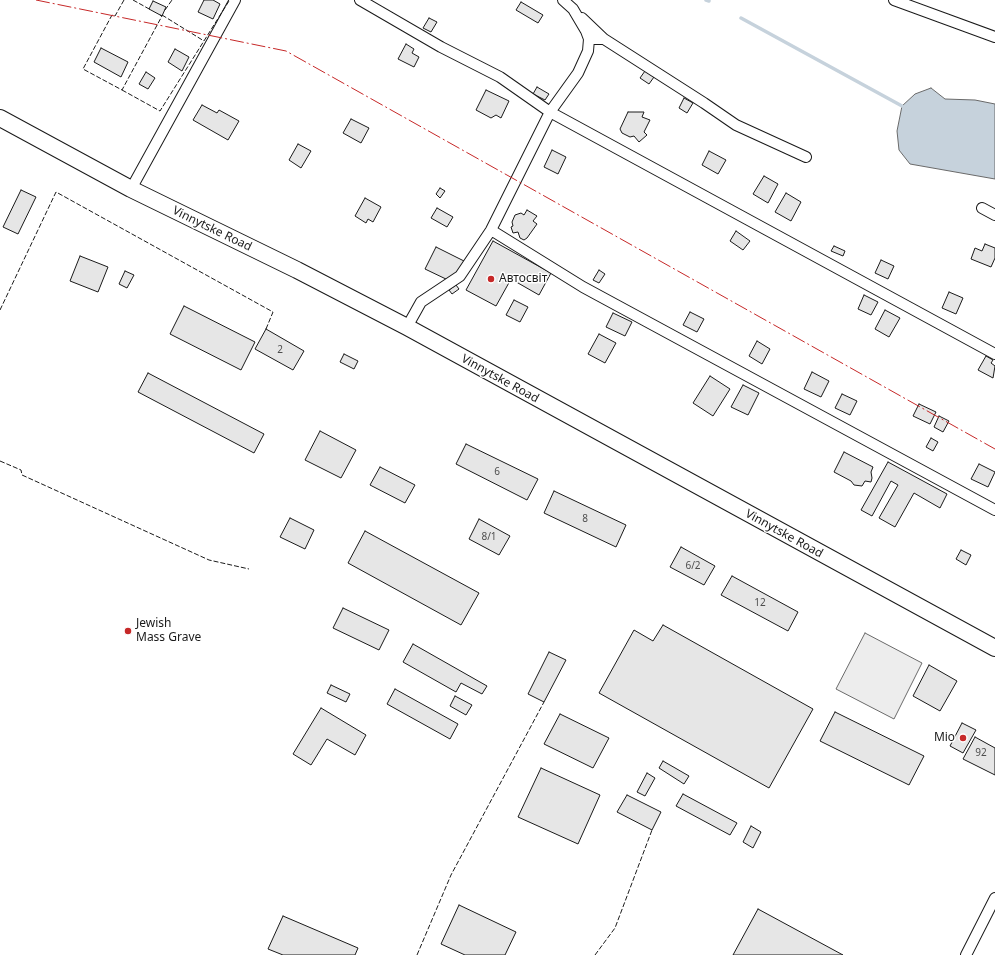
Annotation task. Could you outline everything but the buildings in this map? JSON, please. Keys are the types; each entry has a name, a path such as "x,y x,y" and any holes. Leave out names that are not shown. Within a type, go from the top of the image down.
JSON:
{"main road":[{"name":"Vinnytske Road","path":"0,118 131,189 297,270 407,327 995,648"}],"street":[{"path":"131,189 235,0"},
{"path":"360,0 441,47 500,77 550,112 995,354"},
{"path":"563,0 604,38 736,125 806,157"},
{"path":"894,0 995,37"},
{"path":"407,327 421,302 436,290 460,276 491,230 550,112 578,72 588,51 589,39 573,9"},
{"path":"589,39 604,38"},
{"path":"982,208 995,215"},
{"path":"491,230 583,287 995,510"},
{"path":"966,955 995,898"}],"shaded area":[{"path":"931,88 945,99 975,100 995,104 995,179 910,164 899,150 897,131 902,106 915,94"},
{"path":"865,633 922,663 894,719 836,689"}],"waterway":[{"path":"741,18 902,106"}],"fence":[{"path":"124,0 115,16 112,15 83,69 122,90 162,16 160,15"},
{"path":"133,0 151,10"},
{"path":"165,10 172,0"},
{"path":"122,90 160,111 229,1"},
{"path":"162,15 204,41"},
{"path":"0,310 56,192 273,312 266,329"},
{"path":"0,461 21,470 22,475 209,560 249,569"},
{"path":"417,955 451,875 544,702"},
{"path":"595,955 615,928 652,830"}],"power":[{"path":"36,0 286,51 995,449"}],"place":[{"name":"Автосвіт","path":"491,279"},
{"name":"Jewish Mass Grave","path":"128,631"},
{"name":"Міо","path":"963,738"}]}
